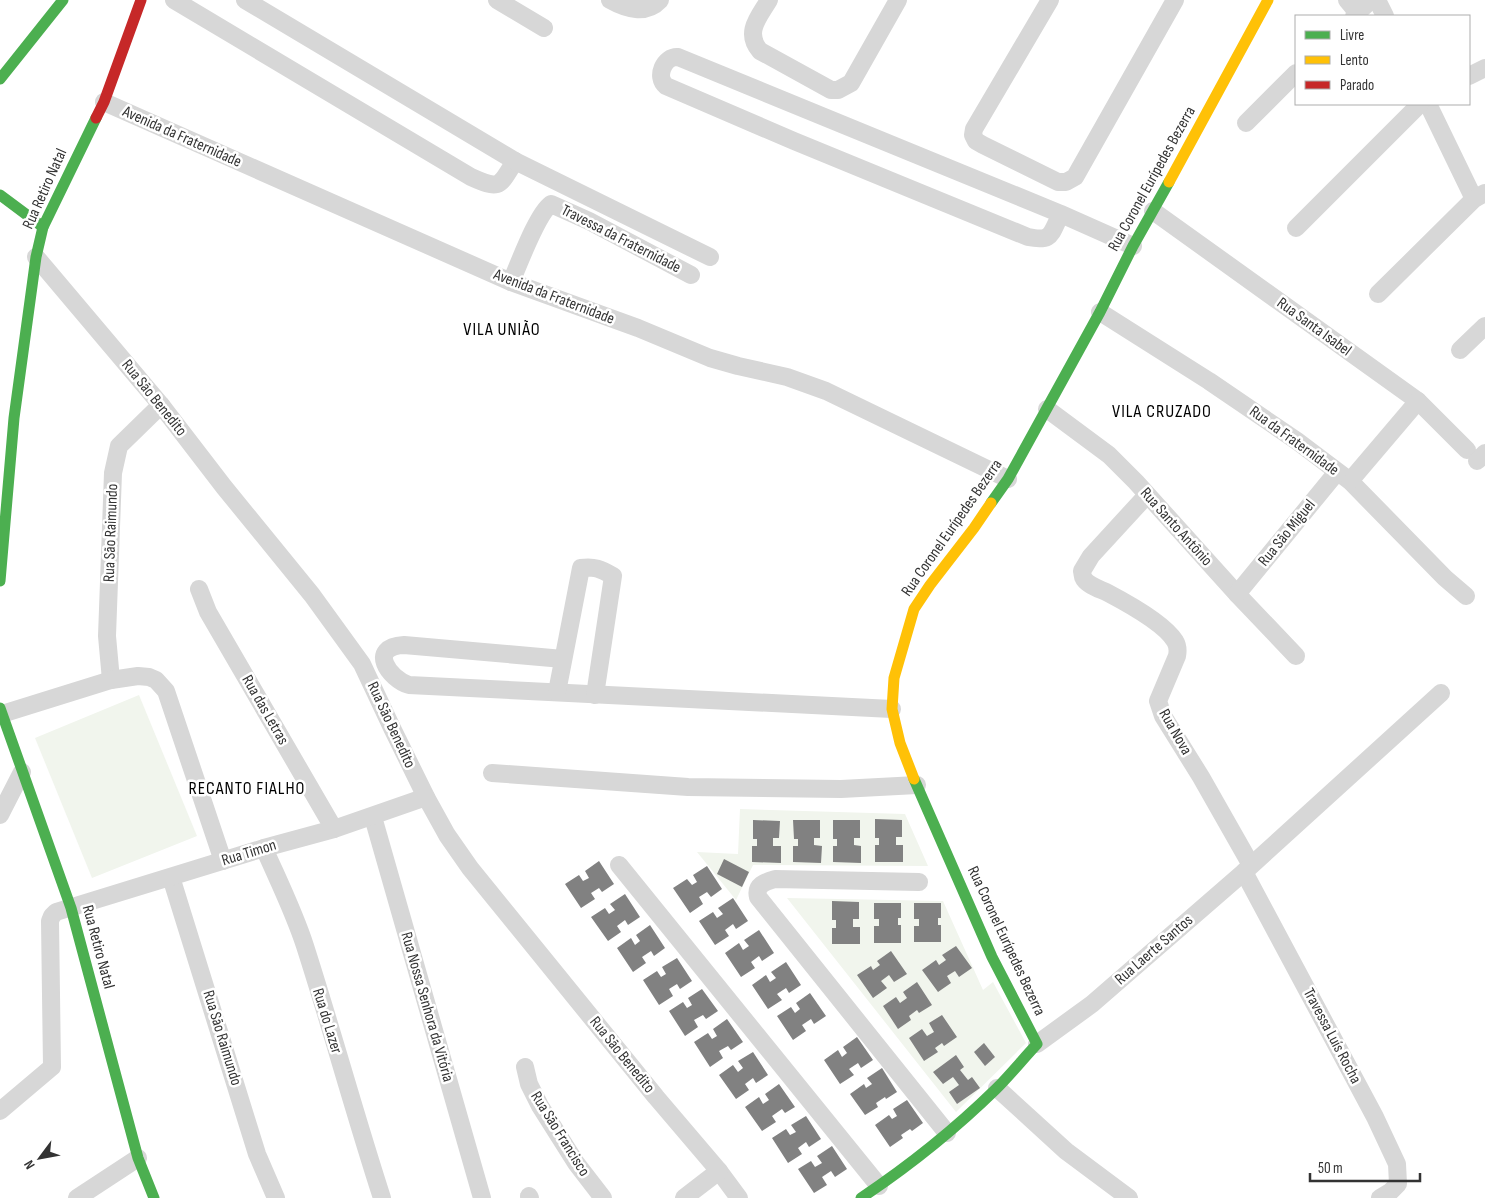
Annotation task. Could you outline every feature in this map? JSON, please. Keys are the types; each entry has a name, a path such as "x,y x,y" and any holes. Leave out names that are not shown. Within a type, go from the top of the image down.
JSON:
{"street":[{"path":"0,79 63,0"},
{"name":"Rua Retiro Natal","path":"0,581 7,422 43,227 104,102 141,0"},
{"path":"174,0 471,177 490,185 499,184 515,161"},
{"path":"245,0 515,161 710,257"},
{"path":"497,0 544,28"},
{"path":"610,0 629,8 642,10 650,8 660,0"},
{"path":"769,0 755,22 753,29 755,46 760,51 831,90 838,90 851,83 898,0"},
{"path":"1050,0 974,129 973,136 976,141 983,145 1058,182 1066,182 1075,177 1175,0"},
{"name":"Rua Coronel Eurípedes Bezerra","path":"1037,1044 992,957 900,743 892,709 894,678 914,610 930,585 974,528 1008,479 1268,0"},
{"path":"1353,10 1371,0"},
{"path":"1377,0 1384,15"},
{"path":"1061,214 1049,236 1040,239 1028,237 666,86 660,75 670,58 678,57 1061,214 1133,246"},
{"path":"1470,76 1485,68"},
{"path":"1246,123 1295,75"},
{"name":"Avenida da Fraternidade","path":"104,102 511,282 638,328 710,358 787,376 826,391 1008,479"},
{"path":"1296,228 1419,105"},
{"path":"1378,294 1480,196 1429,105"},
{"path":"0,195 43,227"},
{"name":"Travessa da Fraternidade","path":"511,282 538,220 545,208 551,204 589,221 691,275"},
{"name":"Rua Santa Isabel","path":"1153,211 1418,401 1476,455"},
{"name":"Rua São Benedito","path":"36,257 161,405 224,487 312,595 362,664 426,797 447,835 470,868 656,1097 719,1171 739,1198"},
{"name":"Rua da Fraternidade","path":"1100,312 1297,441 1344,477 1445,578 1466,596"},
{"path":"1460,350 1485,326"},
{"name":"Rua São Miguel","path":"1237,594 1344,477 1418,401"},
{"name":"Rua São Raimundo","path":"111,680 107,636 113,473 119,446 161,405"},
{"name":"Rua Santo Antônio","path":"1047,409 1109,455 1296,656"},
{"name":"Rua Nova","path":"1147,495 1091,556 1082,571 1083,576 1093,586 1140,610 1168,632 1176,642 1177,656 1158,701 1159,706 1163,716 1201,777 1247,869"},
{"path":"557,692 581,568 592,566 602,569 613,576 595,695"},
{"name":"Rua das Letras","path":"199,589 208,612 334,829"},
{"path":"564,659 404,645 396,645 385,651 384,654 384,661 396,678 402,683 409,684 892,709"},
{"path":"1,711 111,680 138,676 156,680 166,691 223,861"},
{"name":"Rua Laerte Santos","path":"861,1198 947,1133 997,1088 1037,1044 1092,1004 1247,869 1442,693"},
{"name":"Rua Retiro Natal","path":"1,711 71,908 138,1158 154,1198"},
{"path":"0,816 22,772"},
{"path":"492,773 688,787 841,789 917,785"},
{"name":"Rua Timon","path":"0,1111 52,1068 50,921 56,912 264,848 334,829 426,797"},
{"name":"Rua Nossa Senhora da Vitória","path":"372,817 482,1198"},
{"name":"Rua do Lazer","path":"264,848 305,945 382,1198"},
{"path":"618,865 879,1186"},
{"name":"Travessa Luís Rocha","path":"1247,869 1375,1116 1397,1164 1398,1184 1380,1198"},
{"name":"Rua São Raimundo","path":"171,877 257,1154 276,1198"},
{"path":"920,882 775,879 763,883 759,887 757,894 947,1133"},
{"name":"Rua São Francisco","path":"525,1067 529,1084 540,1106 576,1162 603,1198"},
{"path":"997,1088 1066,1151 1129,1198"},
{"path":"77,1198 138,1158"},
{"path":"684,1198 719,1171"}],"shaded area":[{"path":"139,695 197,836 92,878 35,738"},
{"path":"740,809 905,814 928,866 753,865 736,900 697,852 738,854"},
{"path":"787,898 943,901 983,990 993,982 1026,1043 956,1112"}],"building":[{"path":"875,819 902,820 902,837 896,837 896,845 903,845 903,862 875,862 875,845 879,845 879,838 875,838"},
{"path":"753,820 780,821 779,838 773,838 773,846 781,846 781,863 752,862 752,846 757,846 757,839 753,839"},
{"path":"793,820 820,820 820,838 814,838 814,845 822,846 821,863 793,862 793,846 798,846 798,839 794,839"},
{"path":"833,820 860,820 860,838 854,838 854,845 861,846 861,863 833,862 833,846 837,846 837,839 833,839"},
{"path":"724,859 749,872 742,887 717,874"},
{"path":"599,861 614,884 602,892 599,888 591,893 595,899 581,908 565,884 579,875 583,881 589,878 585,871"},
{"path":"707,866 722,889 711,897 707,892 699,897 703,904 690,913 673,888 687,879 692,885 697,882 693,875"},
{"path":"625,894 640,917 628,925 625,920 617,926 621,932 608,941 591,917 605,908 609,914 615,910 610,904"},
{"path":"733,898 748,921 736,929 733,924 725,930 729,936 715,945 699,921 713,912 717,918 723,914 718,908"},
{"path":"832,901 859,902 859,919 853,919 853,927 860,927 860,944 832,944 832,928 836,928 836,920 832,920"},
{"path":"874,903 901,903 901,918 898,918 898,925 901,925 901,943 874,943 874,926 879,926 879,919 874,919"},
{"path":"914,903 941,903 941,918 938,918 938,925 941,925 941,942 914,942 914,926 919,926 919,919 914,919"},
{"path":"650,925 665,948 654,956 651,951 642,957 646,963 633,972 617,948 631,938 635,945 640,941 636,935"},
{"path":"759,930 774,953 762,961 759,956 751,962 755,968 741,977 725,953 739,943 743,950 749,946 744,940"},
{"path":"956,946 972,968 959,977 955,971 947,976 951,983 938,992 922,970 936,960 939,965 946,960 942,955"},
{"path":"891,951 907,974 894,982 889,975 881,981 887,988 873,998 857,975 871,966 873,970 880,965 877,961"},
{"path":"677,958 692,981 680,989 677,984 669,989 673,996 659,1005 643,980 657,971 661,977 666,974 662,967"},
{"path":"786,962 801,985 789,993 786,988 777,994 782,1000 768,1009 752,985 766,975 770,982 776,978 771,972"},
{"path":"917,982 932,1005 919,1013 917,1010 909,1016 911,1020 898,1029 883,1006 896,997 900,1003 907,998 903,992"},
{"path":"702,989 718,1011 706,1019 703,1015 694,1020 698,1027 685,1036 669,1011 683,1002 687,1008 692,1005 688,998"},
{"path":"810,993 826,1016 814,1024 811,1019 802,1025 806,1031 793,1040 777,1016 791,1007 795,1013 800,1009 796,1003"},
{"path":"942,1015 957,1037 944,1046 942,1043 935,1048 938,1052 924,1061 909,1038 922,1029 927,1036 934,1032 929,1023"},
{"path":"727,1019 743,1042 731,1050 728,1046 719,1051 723,1058 710,1067 694,1042 708,1033 712,1039 717,1036 713,1029"},
{"path":"857,1037 873,1060 861,1068 858,1063 849,1069 854,1075 840,1084 824,1060 838,1050 842,1057 847,1053 843,1047"},
{"path":"984,1043 995,1057 985,1066 974,1052"},
{"path":"753,1052 768,1075 756,1083 753,1078 745,1084 749,1090 736,1099 719,1075 733,1065 738,1072 743,1068 738,1061"},
{"path":"956,1055 964,1067 960,1070 968,1080 972,1077 980,1088 957,1104 949,1092 959,1085 953,1077 943,1084 933,1072"},
{"path":"882,1068 897,1092 876,1103 878,1107 865,1115 850,1094 864,1084 866,1088 872,1084 867,1078"},
{"path":"779,1084 795,1107 785,1113 782,1109 772,1116 776,1122 762,1131 745,1107 759,1097 763,1104 769,1100 765,1094"},
{"path":"907,1100 923,1123 912,1131 910,1129 901,1135 903,1138 890,1147 875,1125 889,1115 892,1119 897,1116 893,1109"},
{"path":"806,1116 821,1139 809,1147 806,1142 798,1148 802,1154 788,1163 772,1138 786,1129 790,1135 796,1132 791,1125"},
{"path":"832,1146 847,1169 835,1177 831,1171 822,1177 827,1185 814,1193 798,1169 811,1161 815,1167 822,1163 817,1156"}],"traffic: fast":[{"path":"0,79 63,0"},
{"path":"0,581 14,418 36,257 43,227 96,118"},
{"path":"991,503 1008,479 1169,182"},
{"path":"0,195 43,227"},
{"path":"0,708 71,908 138,1158 154,1198"},
{"path":"861,1198 914,1160 964,1119 996,1089 1037,1044 992,957 914,779"}],"traffic: slow":[{"path":"1169,182 1268,0"},
{"path":"914,779 900,743 892,709 894,678 914,609 991,503"}],"traffic: jam":[{"path":"96,118 104,102 141,0"}],"district":[{"name":"VILA UNIÃO","path":"502,329"},
{"name":"VILA CRUZADO","path":"1162,411"},
{"name":"RECANTO FIALHO","path":"247,788"}]}
